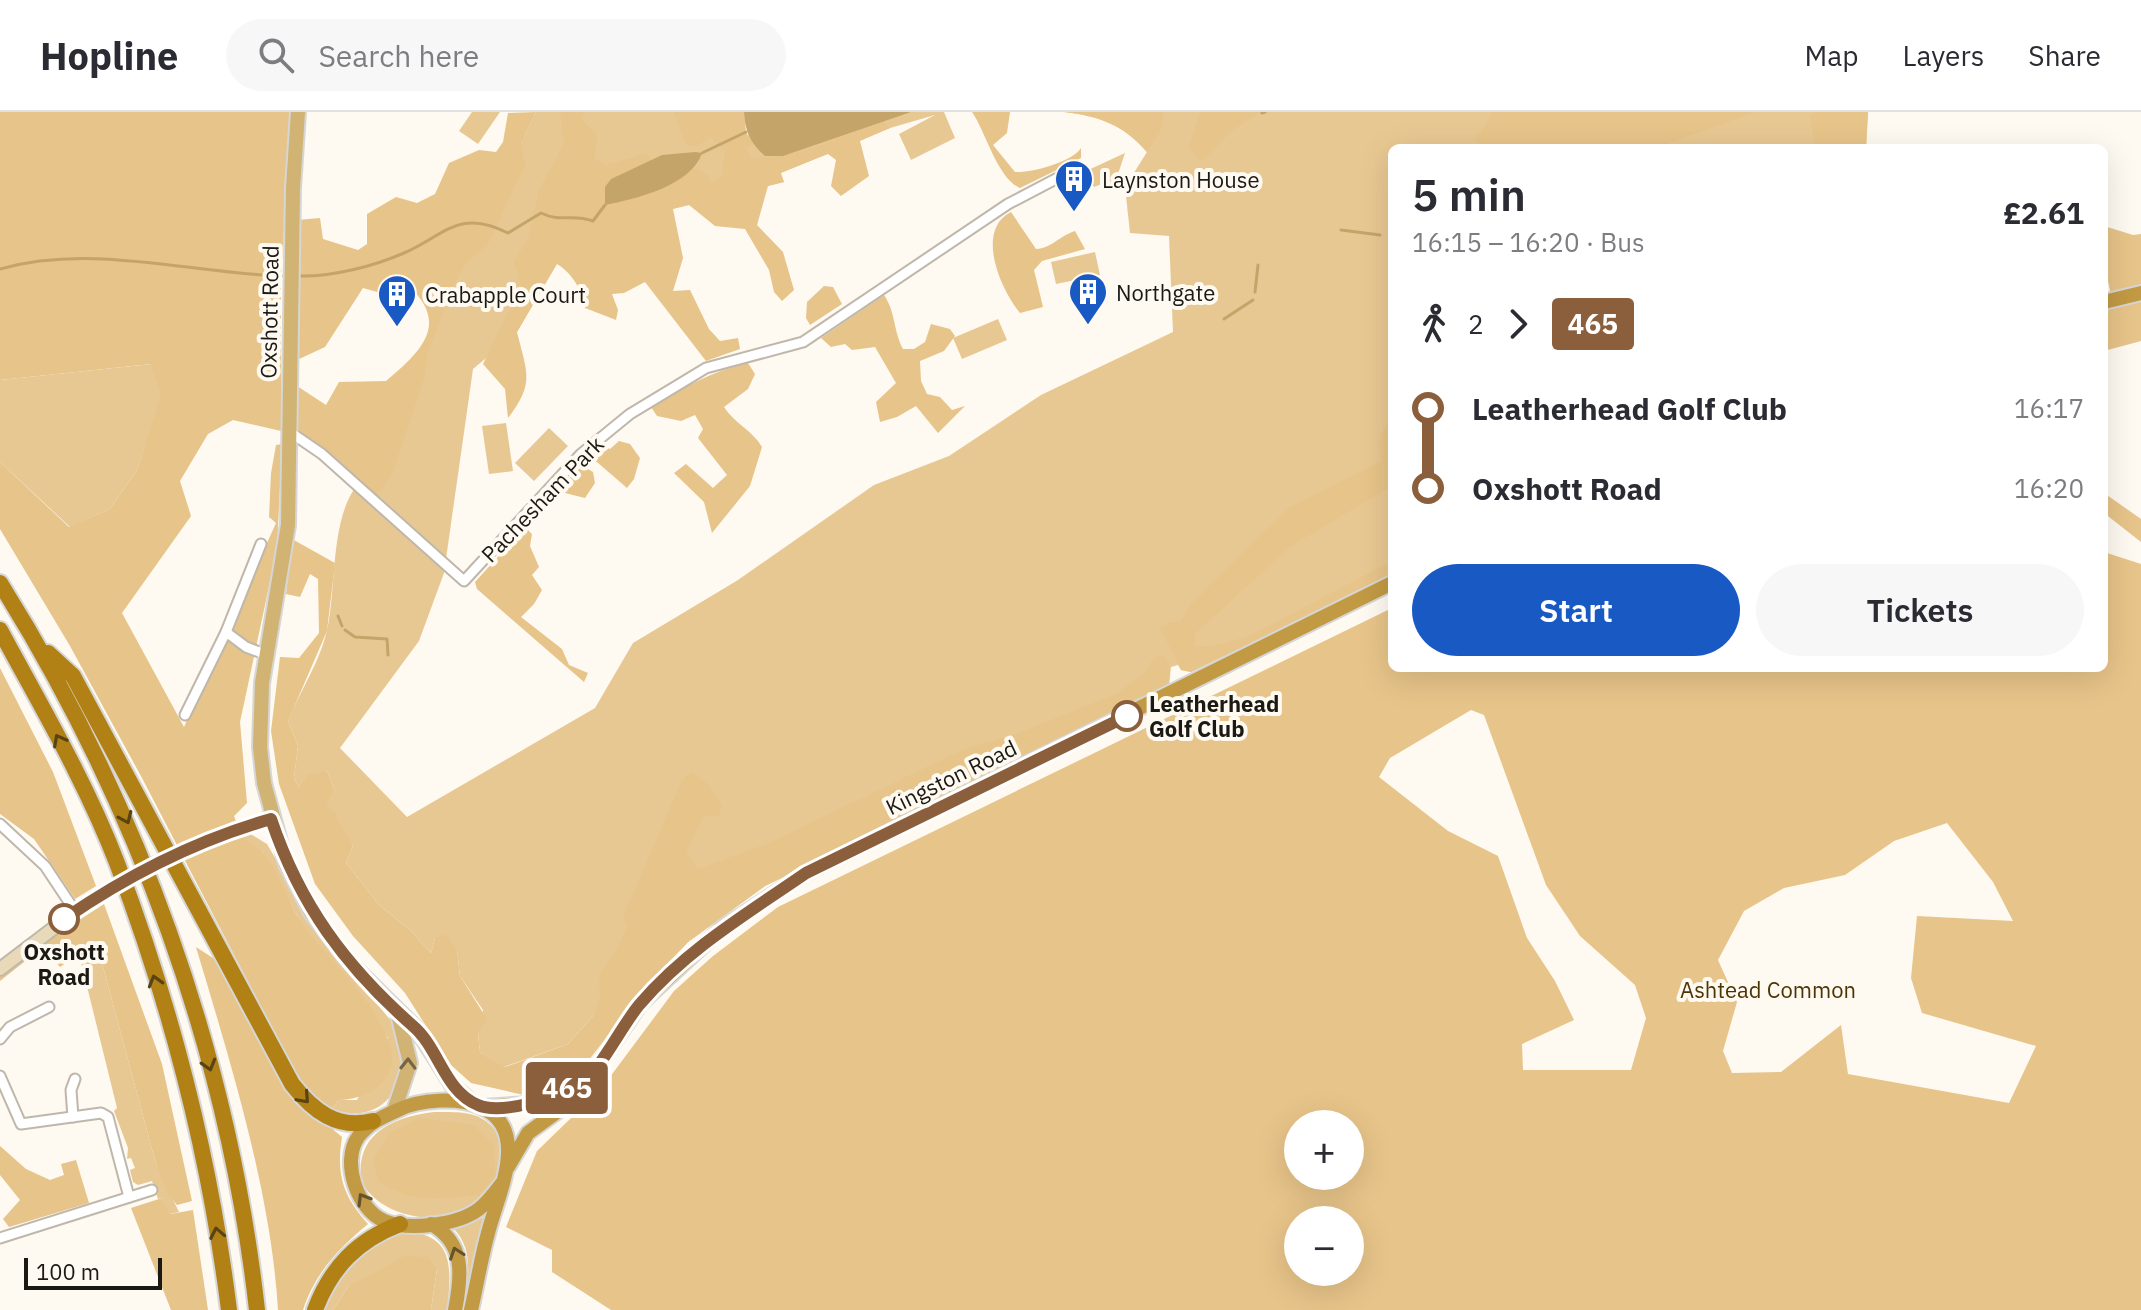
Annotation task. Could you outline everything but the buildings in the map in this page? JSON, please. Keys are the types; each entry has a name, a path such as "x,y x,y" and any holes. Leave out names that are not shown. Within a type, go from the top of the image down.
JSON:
{"highway":[{"path":"2108,301 2141,293"},
{"path":"0,583 39,644 107,776 139,848 172,940 219,1100 251,1259 257,1310"},
{"name":"Kingston Road","path":"508,1167 528,1133 576,1098 640,1004 722,928 806,873 1388,585"},
{"path":"0,630 74,767 116,862 140,931 192,1108 229,1310"},
{"path":"39,644 73,676 292,1084 310,1106 340,1123 358,1125 428,1102 479,1106 527,1104 584,1082"},
{"path":"471,1310 508,1167 506,1136 501,1122 479,1106"},
{"path":"486,1250 521,1157 534,1137 560,1112"},
{"path":"373,1121 357,1139 351,1155 353,1175 361,1199 371,1212 385,1221 431,1224 460,1219 479,1209 503,1182"},
{"path":"315,1310 324,1284 343,1260 374,1234 400,1224"},
{"path":"431,1224 444,1231 455,1245 461,1269 455,1310"}],"main road":[{"name":"Oxshott Road","path":"298,112 292,201 286,549 267,655 260,747 271,819 286,864 311,912 348,961 398,1014 416,1028 452,1085 479,1106"},
{"path":"0,969 88,902 154,864 213,838 271,819"},
{"name":"Oxshott Road","path":"394,1111 410,1063 398,1014"}],"street":[{"name":"Pachesham Park","path":"290,432 322,454 464,581 581,454 630,414 706,368 745,355 803,342 1008,204 1071,171"},
{"path":"185,715 226,632 261,544"},
{"path":"226,632 246,647 267,655"},
{"path":"0,824 45,866 75,911"},
{"path":"0,1039 10,1027 49,1007"},
{"path":"0,1076 21,1124 101,1113 108,1117 129,1197"},
{"path":"73,1117 71,1090 75,1079"},
{"path":"0,1238 152,1190"}],"shaded area":[{"path":"0,112 292,112 281,275 281,431 233,420 208,434 180,481 191,516 122,613 184,727 276,523 269,517 271,473 276,445 282,444 277,549 240,722 247,803 234,816 243,836 269,860 302,923 370,1006 387,1037 392,1063 382,1082 364,1095 339,1100 331,1109 312,1098 295,1072 142,778 70,646 0,529 0,462 69,527 110,509 137,470 161,395 151,364 0,380"},
{"path":"472,112 500,112 478,144 459,131"},
{"path":"536,112 719,112 749,138 744,112 944,112 955,138 911,160 899,134 935,115 890,128 781,173 784,182 575,232 517,332 473,369 444,573 419,641 340,748 407,817 595,708 633,643 738,580 874,485 949,456 1041,395 1173,332 1169,236 1130,233 1125,187 1147,152 1110,123 1064,112 1868,112 1866,144 1388,144 1388,577 1191,672 1181,670 1178,665 1171,667 1169,685 1146,698 765,886 688,942 646,986 613,1030 594,1015 568,1044 504,1067 480,1052 478,1034 483,1010 460,976 457,950 435,938 431,953 410,930 379,905 346,863 353,846 325,805 335,791 327,771 299,788 294,778 298,746 288,721 324,642 344,512 430,332 433,295 480,230"},
{"path":"536,112 521,144 525,165 487,246 467,262 456,281 428,351 424,379 393,472 377,495 296,431 297,386 326,405 339,382 386,381 422,345 429,321 426,308 402,280 388,295 363,288 325,347 297,360 297,220 320,218 323,239 358,250 367,244 367,214 396,197 417,203 435,194 449,163 479,150 496,152 503,142 508,113"},
{"path":"560,112 584,112 581,118 597,135 595,159 606,165 647,153 652,160 620,174 605,187 606,205 650,193 693,167 708,175 711,184 723,175 724,151 710,137 698,146 686,145 674,112 744,112 746,132 754,144 745,149 753,158 783,156 812,148 883,121 890,128 860,141 869,176 841,196 831,186 836,160 828,154 780,173 784,182 768,186 757,225 783,252 794,290 782,301 774,292 769,270 745,229 715,226 689,205 673,209 683,258 673,291 690,290 709,329 720,341 738,338 740,349 706,361 645,282 624,293 612,294 618,310 616,320 585,308 576,283 557,264 517,332 526,377 522,396 508,418 505,389 483,364 521,287 514,261 528,239 539,190 564,143"},
{"path":"744,112 911,112 783,156 765,156 749,136"},
{"path":"972,112 1010,112 1007,133 993,145 1015,172 1051,166 1069,158 1081,148 1081,158 1020,188 998,165"},
{"path":"1064,112 1164,112 1160,132 1147,152 1110,123"},
{"path":"1200,112 1261,112 1230,132 1202,162 1189,147"},
{"path":"1493,112 1756,112 1667,144 1481,144 1475,141"},
{"path":"1816,112 1868,112 1866,144 1814,144 1810,116"},
{"path":"702,153 696,164 674,182 646,195 605,205 605,187 611,179 662,155"},
{"path":"1125,153 1113,189 1109,181 1094,187 1084,172"},
{"path":"1011,212 1036,249 1075,231 1085,249 1042,261 1034,270 1043,307 1020,313 1005,290 994,260 994,232 1000,221"},
{"path":"2108,227 2133,235 2141,234 2141,288 2111,295"},
{"path":"1095,252 1100,275 1056,284 1051,262"},
{"path":"824,286 833,287 842,304 810,325 806,318 807,302"},
{"path":"884,295 903,349 914,349 925,342 931,324 950,329 955,336 944,351 920,361 921,381 927,394 940,397 952,410 965,406 938,433 916,406 880,422 876,402 896,383 875,347 852,350 845,344 831,347 821,338"},
{"path":"2141,301 2141,341 2108,350 2108,309"},
{"path":"998,319 1007,340 962,359 953,338"},
{"path":"748,363 755,374 748,389 724,407 762,447 750,486 712,533 704,502 674,473 686,464 713,488 727,475 698,438 703,429 695,415 681,421 657,416 651,407 698,381"},
{"path":"152,364 162,395 137,470 110,509 70,527 0,462 0,380"},
{"path":"506,423 513,471 489,474 482,426"},
{"path":"1387,424 1388,488 1290,547 1195,634 1195,647 1213,646 1249,636 1388,563 1388,577 1191,672 1181,670 1160,628 1170,622 1180,622 1190,605 1288,508 1381,461 1380,444"},
{"path":"549,428 568,446 534,481 515,463"},
{"path":"619,441 630,444 640,458 634,479 627,488 590,456 603,446 610,449"},
{"path":"581,465 593,472 595,483 585,498 557,491"},
{"path":"2108,496 2141,519 2141,542 2108,516"},
{"path":"525,527 532,534 530,546 539,567 532,575 542,590 521,617 562,649 569,665 588,673 584,682 477,589 475,582"},
{"path":"292,539 335,563 327,631 288,721 298,746 294,778 299,788 308,775 327,771 335,791 326,805 335,813 353,846 346,863 379,905 410,930 431,953 435,938 446,934 457,950 460,976 487,1019 478,1034 480,1052 505,1067 568,1044 594,1015 600,997 599,974 615,953 627,926 623,917 682,780 691,772 707,783 722,806 719,816 704,816 686,851 698,869 769,843 964,749 1016,734 1116,694 1145,673 1154,657 1164,655 1170,667 1169,685 765,886 688,942 646,986 589,1060 566,1078 524,1095 471,1083 451,1065 405,993 353,936 315,884 279,784 271,731 280,657 299,658 319,633 318,579 310,574 300,597 286,594"},
{"name":"Ashtead Common","path":"2108,553 2141,564 2141,1310 611,1310 552,1272 552,1250 506,1227 537,1151 601,1089 674,991 713,956 778,907 1388,610 1388,672 2108,672","holes":["1471,710 1484,715 1546,885 1580,936 1635,985 1646,1018 1631,1070 1523,1070 1522,1044 1574,1020 1555,981 1527,938 1498,856 1448,831 1379,777 1390,758","1947,823 1993,882 2013,921 1917,916 1911,978 1922,1013 2036,1046 2009,1103 1848,1074 1841,1025 1781,1072 1732,1073 1723,1051 1737,1002 1718,960 1744,911 1784,888 1845,875 1894,841"]},
{"path":"0,668 53,772 96,886 75,899 34,839 0,814"},
{"path":"249,833 267,844 320,935 392,1022 399,1041 400,1077 383,1104 369,1111 352,1113 331,1109 339,1100 357,1100 388,1038 300,921 263,853 242,839 240,834"},
{"path":"104,904 162,1064 192,1201 177,1205 168,1194 156,1164 99,952 75,957 60,967 43,947 0,981 0,977 43,943"},
{"path":"196,947 216,960 292,1095 342,1137 340,1163 343,1184 368,1224 329,1262 314,1284 303,1310 278,1310 274,1265 258,1173"},
{"path":"99,952 156,1164 179,1212 169,1214 162,1198 158,1199 152,1181 138,1185 133,1182 130,1170 135,1168 131,1158 127,1159 128,1148 114,1111 117,1108 80,958"},
{"path":"434,1112 472,1114 489,1124 498,1134 503,1158 495,1183 478,1203 464,1211 432,1218 399,1212 384,1205 362,1183 361,1166 364,1152 379,1131 404,1118"},
{"path":"418,1118 474,1125 493,1145 496,1176 479,1195 426,1198 402,1193 378,1181 373,1161 389,1133"},
{"path":"0,1146 26,1169 50,1180 64,1175 61,1164 76,1160 89,1203 9,1227 3,1219 20,1200 0,1175"},
{"path":"162,1198 170,1214 193,1210 208,1310 171,1310 131,1208"},
{"path":"485,1217 469,1297 466,1296 466,1251 453,1228"},
{"path":"409,1232 424,1235 443,1249 449,1270 447,1310 431,1310 437,1269 348,1287 333,1310 323,1310 336,1281 355,1259 380,1242"},
{"path":"404,1256 428,1257 437,1269 431,1310 333,1310 348,1287"}],"waterway":[{"path":"702,153 746,132"},
{"path":"299,276 339,273 380,262 464,224 477,223 508,233 541,213 593,221 605,205"},
{"path":"1341,230 1380,235"},
{"path":"0,269 34,262 105,259 282,276"},
{"path":"1255,292 1258,265"},
{"path":"1224,319 1253,300"},
{"path":"338,616 342,626"},
{"path":"345,630 355,637 387,639 388,655"}],"bus line":[{"name":"465","path":"64,919 154,864 218,835 271,819 286,864 311,912 348,961 398,1014 416,1028 452,1085 474,1104 483,1107 527,1104 584,1082 640,1004 722,928 759,903 806,873 1127,716"}],"place":[{"name":"Laynston House","path":"1074,213"},
{"name":"Northgate","path":"1088,326"},
{"name":"Crabapple Court","path":"397,328"},
{"name":"Leatherhead Golf Club","path":"1127,716"},
{"name":"Oxshott Road","path":"64,919"}]}
